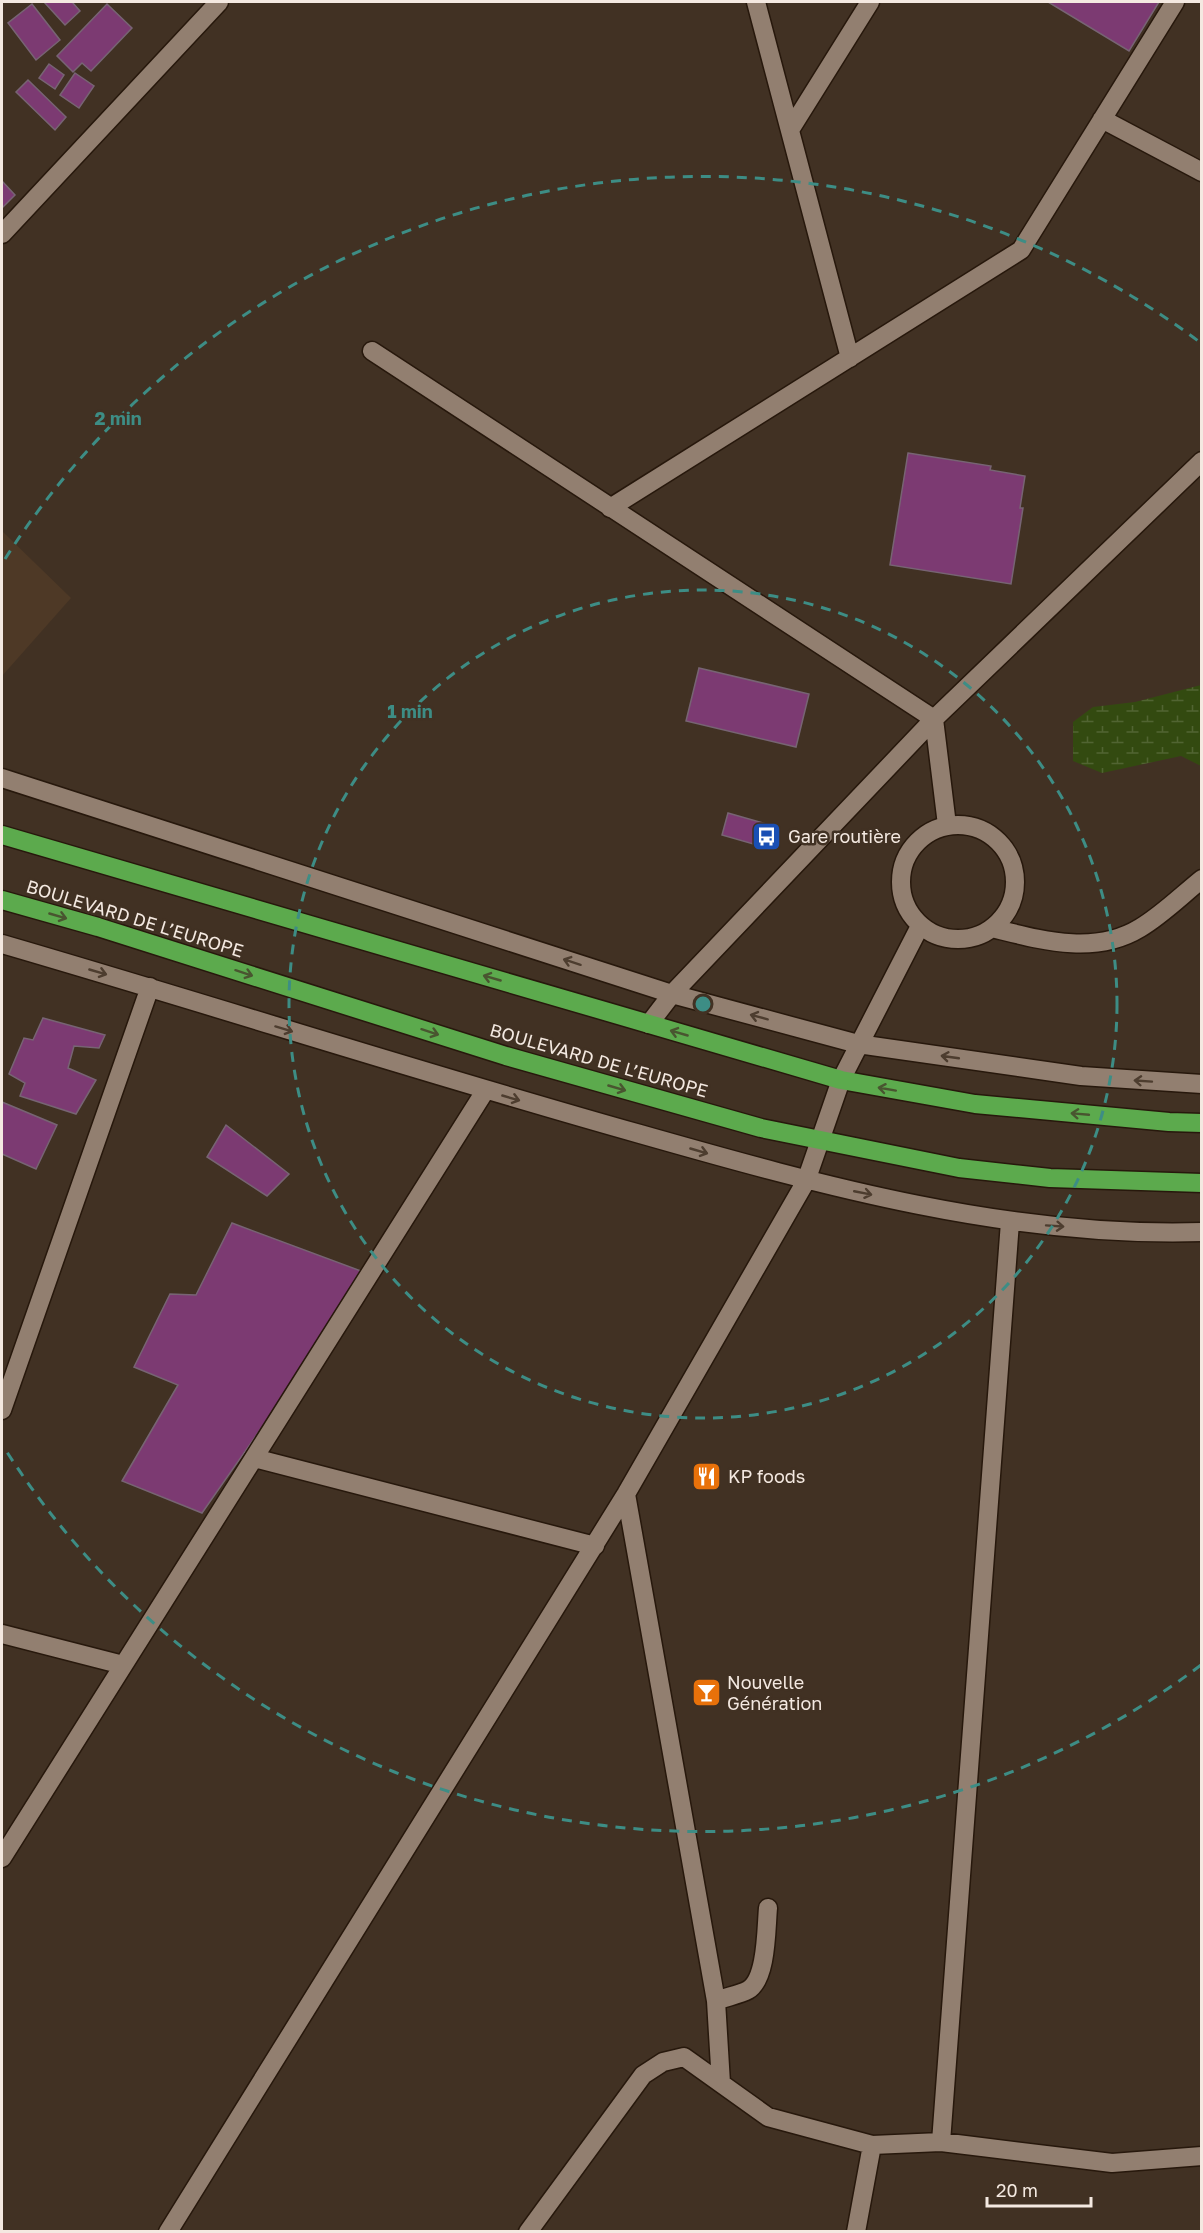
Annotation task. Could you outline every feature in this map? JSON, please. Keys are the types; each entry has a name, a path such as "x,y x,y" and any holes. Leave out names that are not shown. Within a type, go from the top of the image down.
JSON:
{"highway":[{"path":"2,835 841,1080 975,1104 1202,1123"},
{"name":"BOULEVARD DE L’EUROPE","path":"2,900 98,927 506,1056 761,1128 959,1168 1027,1176 1202,1183"}],"street":[{"path":"756,2 850,358"},
{"path":"790,130 870,2"},
{"path":"610,508 1021,250 1175,2"},
{"path":"2,234 213,3"},
{"path":"1102,119 1202,172"},
{"path":"372,351 934,719 947,825"},
{"path":"649,1024 672,994 934,719 1202,461"},
{"path":"2,778 672,994 858,1044 1081,1076 1202,1084"},
{"path":"947,825 972,826 988,834 995,838 1011,859 1015,884 1009,909 993,928 969,939 943,939 920,926 905,906 900,880 907,855 923,836 947,825"},
{"path":"993,928 1057,944 1122,938 1142,927 1202,879"},
{"path":"168,2232 627,1494 806,1181 841,1080 920,926"},
{"path":"2,944 150,987 485,1091 806,1181 1010,1222 1158,1233 1202,1232"},
{"path":"2,1410 150,987"},
{"path":"2,1858 485,1091"},
{"path":"941,2142 1010,1222"},
{"path":"254,1458 595,1546"},
{"path":"627,1494 716,2001 721,2083"},
{"path":"2,1634 123,1665"},
{"path":"716,2001 749,1990 756,1981 761,1971 768,1908"},
{"path":"528,2232 644,2075 663,2062 684,2057 768,2117 872,2145 941,2142 1112,2163 1202,2156"},
{"path":"856,2232 872,2145"}],"shaded area":[{"path":"2,531 71,598 2,676"}],"green space":[{"path":"1201,685 1201,766 1181,756 1102,773 1073,761 1073,722 1093,707 1135,702"}],"building":[{"path":"44,2 72,2 80,11 65,25"},
{"path":"1048,2 1159,2 1129,51"},
{"path":"32,4 60,40 36,60 8,23"},
{"path":"107,4 132,28 91,71 82,63 73,72 57,56"},
{"path":"49,64 64,75 55,89 39,78"},
{"path":"75,73 94,86 79,108 60,95"},
{"path":"28,80 66,117 55,130 16,92"},
{"path":"2,181 15,195 2,208"},
{"path":"908,453 991,466 990,470 1025,476 1020,508 1023,508 1011,584 890,565"},
{"path":"699,668 809,694 796,747 686,721"},
{"path":"728,813 770,825 764,847 722,835"},
{"path":"43,1018 105,1035 99,1048 74,1046 68,1068 96,1080 76,1114 20,1096 25,1083 9,1074 24,1038 33,1040"},
{"path":"2,1102 57,1125 36,1169 2,1154"},
{"path":"226,1125 289,1174 267,1196 207,1157"},
{"path":"232,1223 369,1274 202,1513 122,1481 178,1385 134,1367 170,1294 196,1295"}],"place":[{"name":"Gare routière","path":"767,836"},
{"name":"KP foods","path":"707,1476"},
{"name":"Nouvelle Génération","path":"706,1692"}]}
